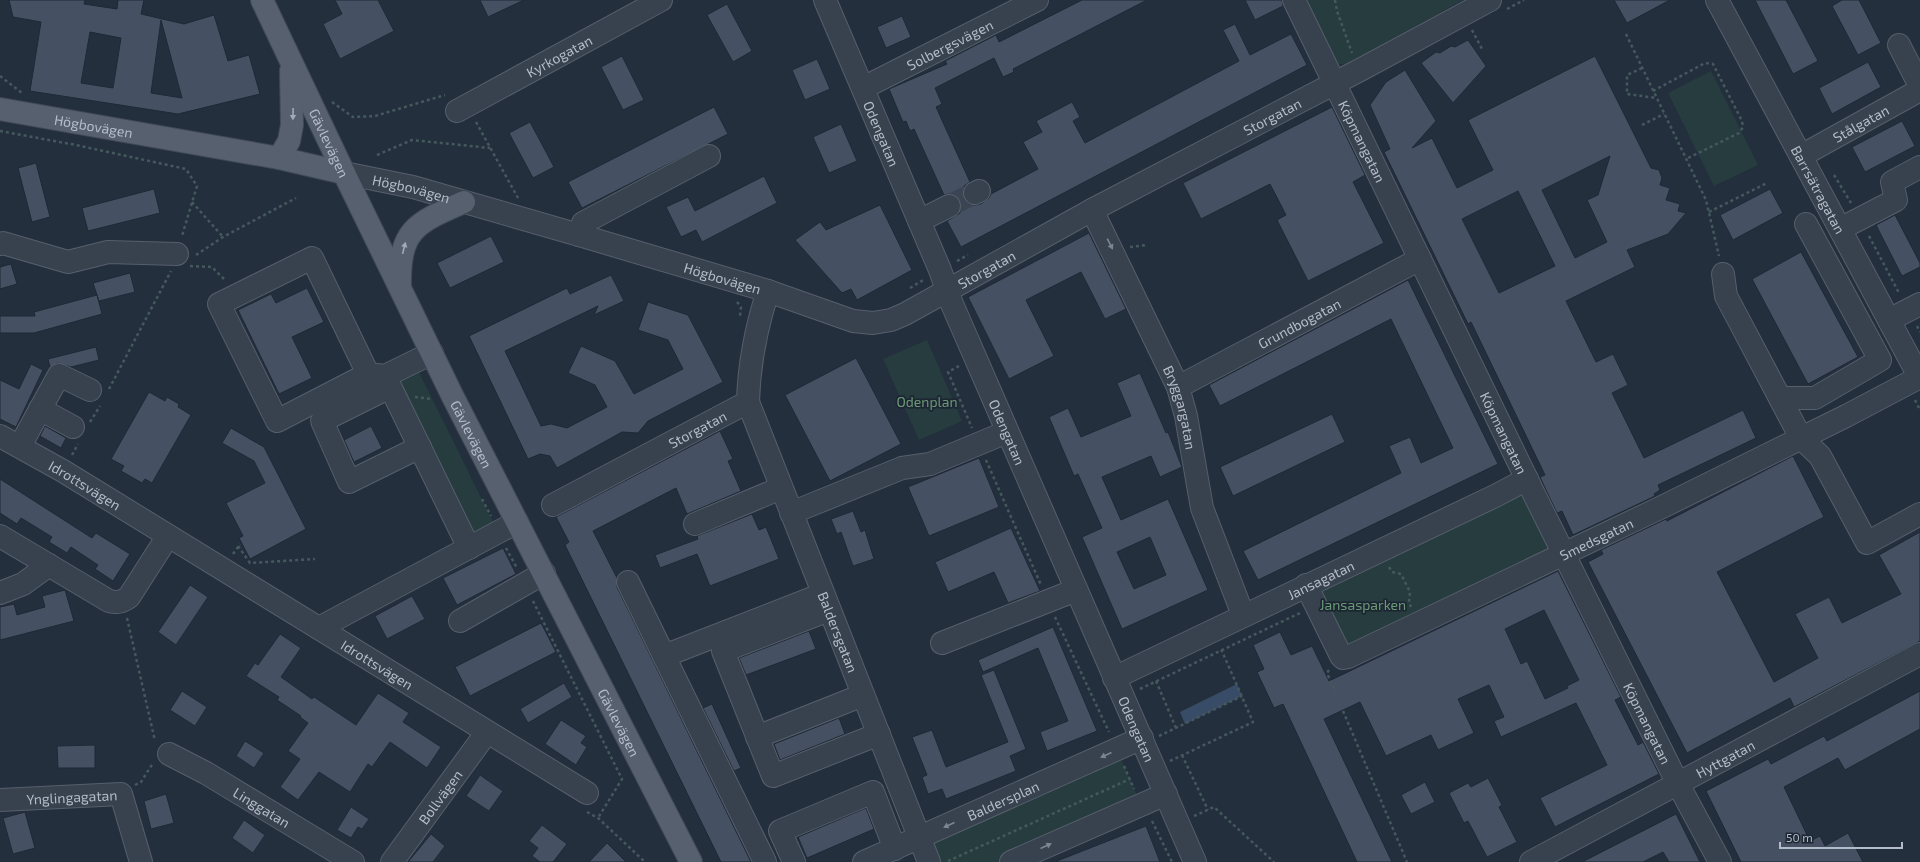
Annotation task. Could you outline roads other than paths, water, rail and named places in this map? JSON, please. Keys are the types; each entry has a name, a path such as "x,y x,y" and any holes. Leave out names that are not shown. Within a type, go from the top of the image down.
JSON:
{"main road":[{"name":"Gävlevägen","path":"262,0 432,353 691,862"},
{"path":"279,158 289,141 292,125 291,61"},
{"name":"Högbovägen","path":"0,108 279,158 344,173"},
{"path":"400,287 402,253 406,240 413,229 422,222 464,202"}],"street":[{"name":"Kyrkogatan","path":"457,104 661,0"},
{"name":"Odengatan","path":"825,0 948,292 1114,678 1150,737 1166,794 1195,862"},
{"name":"Solbergsvägen","path":"863,88 1037,0"},
{"name":"Köpmangatan","path":"1294,0 1564,554 1678,784 1720,862"},
{"name":"Storgatan","path":"768,291 853,321 868,323 891,320 948,292 1092,210 1334,84 1490,0"},
{"name":"Barrsätragatan","path":"1717,0 1920,377"},
{"path":"1899,45 1920,86"},
{"name":"Stålgatan","path":"1801,156 1920,90"},
{"path":"579,235 583,223 708,156"},
{"path":"1840,229 1896,200 1892,182 1920,167"},
{"name":"Högbovägen","path":"344,173 413,187 768,291"},
{"path":"919,221 949,206"},
{"name":"Bryggargatan","path":"1092,210 1178,387 1186,416 1202,508 1243,615"},
{"path":"1780,398 1815,398 1880,360 1806,224"},
{"path":"0,244 3,243 68,262 108,252 180,259"},
{"path":"432,353 381,379 276,421 219,304 312,258 381,379 420,447 469,548"},
{"name":"Grundbogatan","path":"1178,387 1420,259"},
{"path":"1723,274 1726,296 1801,438 1820,456 1867,543 1920,514"},
{"path":"748,402 753,345 758,322 768,291"},
{"path":"1889,320 1914,307"},
{"path":"20,446 59,375 100,394"},
{"name":"Smedsgatan","path":"1306,585 1343,658 1348,657 1564,554 1801,438 1920,377"},
{"path":"381,379 322,421 349,482 420,447"},
{"name":"Storgatan","path":"553,505 748,402"},
{"name":"Baldersgatan","path":"748,402 929,862"},
{"path":"40,409 81,430"},
{"path":"792,513 902,468 930,464 1008,432"},
{"name":"Idrottsvägen","path":"0,436 63,471 587,793"},
{"name":"Jansagatan","path":"1114,678 1243,615 1497,495 1527,479"},
{"path":"695,524 781,488"},
{"path":"319,628 517,522"},
{"path":"0,536 109,601 123,602 129,597 168,536"},
{"path":"0,593 23,584 49,565"},
{"path":"460,621 544,573"},
{"path":"628,582 765,862"},
{"path":"942,643 1076,590"},
{"path":"664,656 826,602"},
{"path":"826,602 723,651 772,776 879,734"},
{"name":"Hyttgatan","path":"1530,862 1920,654"},
{"path":"757,737 863,695"},
{"name":"Bollvägen","path":"392,862 487,732"},
{"name":"Baldersplan","path":"864,862 1150,737"},
{"name":"Linggatan","path":"162,752 206,773 353,862"},
{"path":"794,862 780,831 873,792 895,849"},
{"name":"Ynglingagatan","path":"0,800 121,794 141,862"},
{"path":"1011,862 1166,794"}],"water":[{"path":"1237,684 1242,696 1185,724 1180,712"}],"tunnel":[{"path":"949,206 975,193"}],"park label":[{"name":"Odenplan","path":"927,401"},
{"name":"Jansasparken","path":"1363,604"}]}
